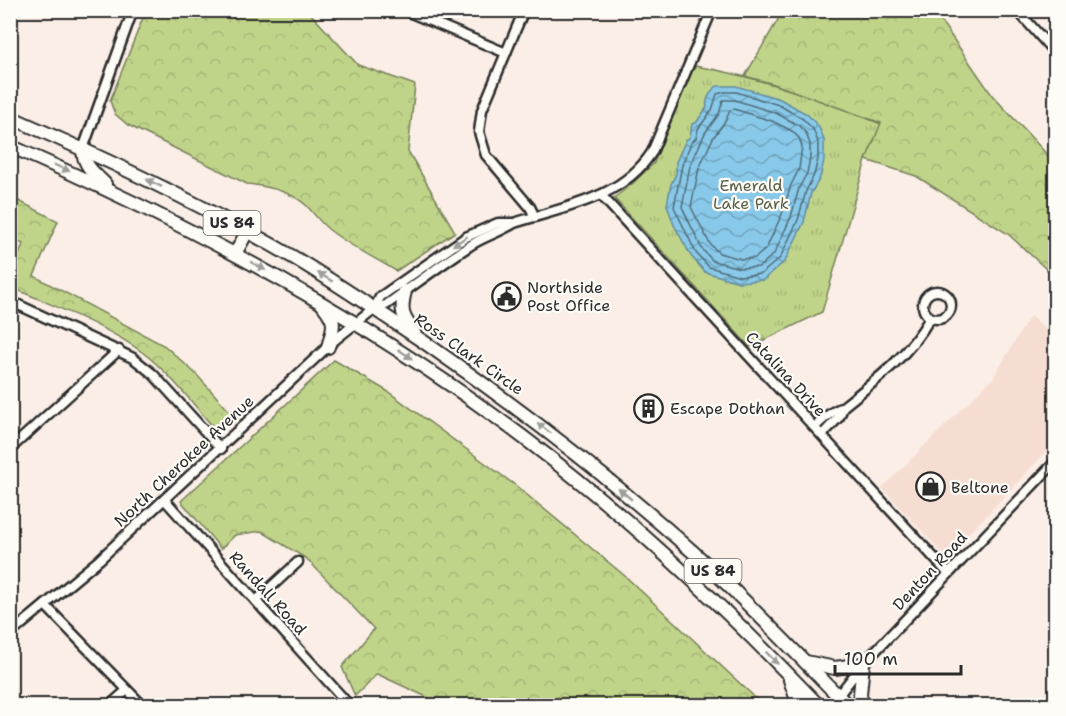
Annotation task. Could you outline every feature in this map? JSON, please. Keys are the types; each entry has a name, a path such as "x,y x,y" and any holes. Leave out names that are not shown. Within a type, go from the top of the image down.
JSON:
{"highway":[{"name":"Ross Clark Circle","path":"10,117 83,149 247,232 375,308 521,410 590,464 694,553 805,661 834,700 848,705"},
{"name":"US 84","path":"10,146 112,192 235,254 356,322 469,398 578,480 680,568 819,705"},
{"path":"83,149 86,164 112,192"},
{"path":"235,254 247,232"},
{"path":"405,291 401,307 405,319 418,338"},
{"path":"318,300 333,318 333,329 328,347"},
{"path":"578,480 590,464"},
{"path":"680,568 694,553"},
{"path":"740,625 756,624 763,619"},
{"path":"805,661 835,668 863,663 860,694 862,705"},
{"path":"788,673 799,705"}],"street":[{"path":"83,149 133,10"},
{"path":"404,10 506,53"},
{"path":"524,10 482,110 479,132 486,155 524,199 535,217"},
{"name":"North Cherokee Avenue","path":"10,634 165,500 328,347 375,308 386,305 470,245 514,223 601,195 630,179 652,152 712,10"},
{"path":"1017,10 1056,54"},
{"name":"Catalina Drive","path":"601,195 948,573"},
{"name":"North Cherokee Avenue","path":"375,308 380,297 466,237 498,223 514,223"},
{"path":"10,301 119,350 138,362 153,374 221,449"},
{"path":"822,435 839,417 843,408 892,368 914,344 930,318"},
{"path":"10,449 119,350"},
{"path":"814,427 834,411 843,408"},
{"name":"Denton Road","path":"834,700 863,663 1056,461"},
{"name":"Randall Road","path":"165,500 350,705"},
{"path":"256,601 298,562"},
{"path":"45,605 143,705"},
{"path":"109,705 128,690"}],"shaded area":[{"path":"1030,316 1055,337 1055,442 945,556 882,488 993,378"}],"green space":[{"path":"146,10 308,11 358,65 415,85 408,151 455,232 396,271 332,232 307,206 294,197 271,188 247,184 128,125 115,114 110,101"},
{"path":"783,11 934,11 992,95 1055,163 1055,277 1008,234 916,176 866,160 881,123 774,84 745,76"},
{"name":"Emerald Lake Park","path":"695,66 766,83 881,124 866,160 822,312 750,347 614,198 654,163 686,81"},
{"path":"11,197 58,221 34,276 165,346 195,373 232,414 215,429 152,360 128,342 11,287 11,277 23,244 11,237"},
{"path":"334,360 387,391 515,485 625,576 763,705 444,705 377,674 355,696 342,667 374,629 307,559 261,531 235,535 221,549 181,501"}],"water":[{"path":"717,86 736,86 780,99 807,114 819,127 824,140 824,160 820,178 811,193 804,222 785,261 763,280 739,282 705,272 691,256 674,225 667,205 671,184 676,174 676,162 686,140 690,137 692,124 696,123 707,107 709,95"}],"place":[{"name":"Northside Post Office","path":"506,296"},
{"name":"Escape Dothan","path":"649,408"},
{"name":"Beltone","path":"930,487"}]}
